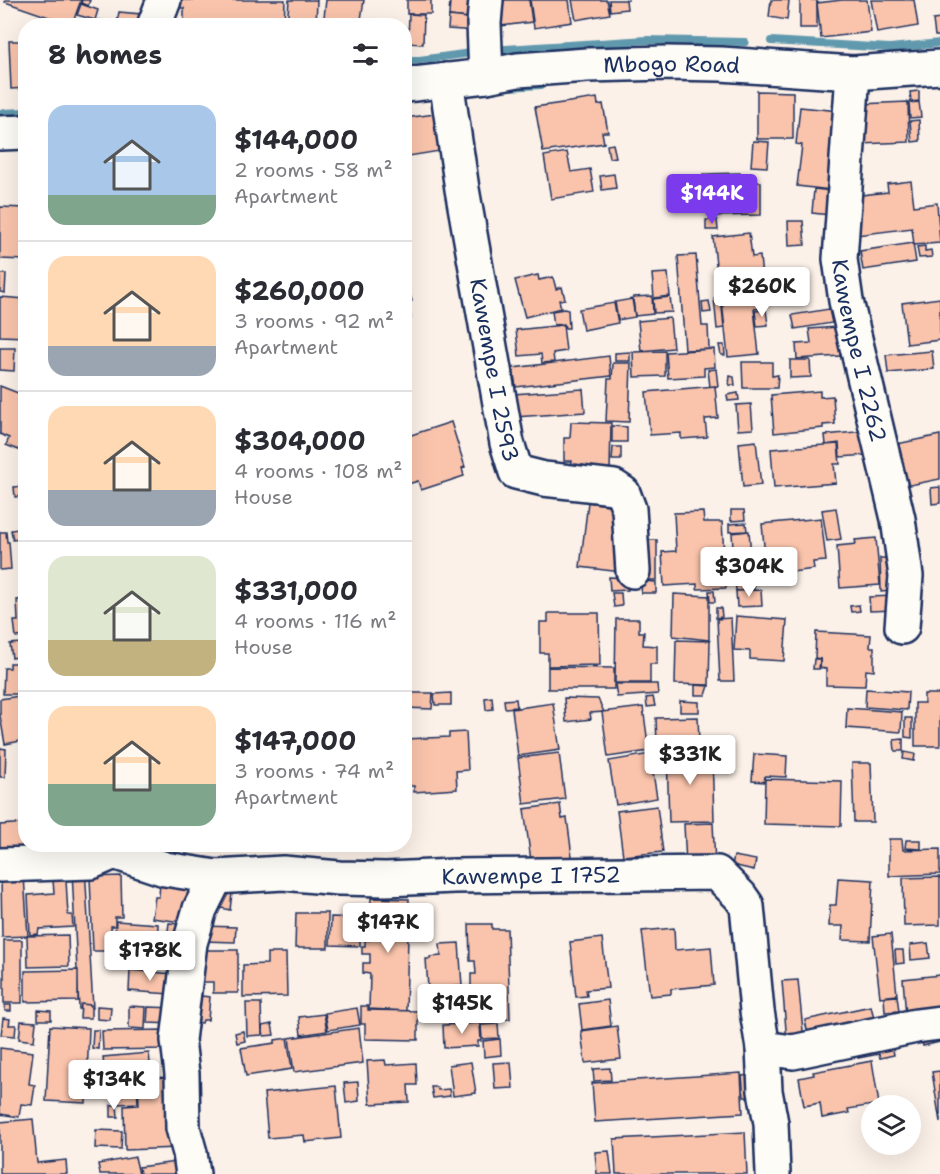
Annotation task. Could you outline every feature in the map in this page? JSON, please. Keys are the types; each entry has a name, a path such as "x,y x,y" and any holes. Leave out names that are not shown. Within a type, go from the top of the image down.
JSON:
{"street":[{"path":"157,18 164,0"},
{"path":"486,0 486,76"},
{"name":"Mbogo Road","path":"412,84 518,70 587,65 667,63 764,66 853,73 940,67"},
{"name":"Kawempe I 2262","path":"853,73 840,259 846,302 897,519 906,576 902,627"},
{"name":"Kawempe I 2593","path":"446,80 462,189 503,423 516,472 544,479 614,487 623,493 629,509 633,571"},
{"path":"0,133 18,132"},
{"name":"Kawempe I 1752","path":"0,865 91,862 107,852"},
{"name":"Kawempe I 1752","path":"123,852 165,869 216,877 283,873 386,879 717,873 747,906 757,1011 763,1048 765,1091 771,1124 773,1174"},
{"path":"193,1174 183,1128 182,1074 178,1040 190,943 200,909 216,877"},
{"path":"763,1048 793,1052 940,1023"}],"building":[{"path":"5,0 81,0 75,18 52,18 5,2"},
{"path":"82,0 90,0 88,6 81,3"},
{"path":"181,0 285,0 284,18 184,18 184,8 180,8"},
{"path":"289,0 317,0 316,18 288,18"},
{"path":"326,0 364,0 361,18 324,18"},
{"path":"407,0 431,0 431,14 407,14"},
{"path":"450,0 480,0 478,19 449,16"},
{"path":"497,0 529,0 532,22 501,26"},
{"path":"530,0 569,0 572,22 534,28"},
{"path":"572,0 607,0 610,14 576,20"},
{"path":"609,0 626,0 627,9 610,11"},
{"path":"771,0 789,0 787,20 769,17"},
{"path":"800,0 817,0 817,28 800,28"},
{"path":"867,0 871,32 821,38 817,3"},
{"path":"871,0 914,0 918,26 877,33"},
{"path":"81,4 98,10 96,18 77,15"},
{"path":"119,12 141,14 140,18 118,18"},
{"path":"409,14 424,15 423,44 412,43 412,18 409,18"},
{"path":"449,16 478,19 477,31 448,29"},
{"path":"940,19 940,36 935,36 933,20"},
{"path":"9,41 18,41 18,89 11,89"},
{"path":"757,91 793,92 793,139 757,139"},
{"path":"919,91 919,101 911,102 910,92"},
{"path":"597,98 598,105 603,104 608,132 602,132 604,143 543,152 535,107"},
{"path":"908,102 909,142 860,144 859,104"},
{"path":"919,102 921,117 910,118 909,103"},
{"path":"800,107 839,111 831,190 797,186 802,145 796,144"},
{"path":"435,114 440,151 412,156 412,117"},
{"path":"919,120 920,141 912,142 910,121"},
{"path":"753,141 769,142 767,167 751,166"},
{"path":"613,144 616,157 609,158 607,145"},
{"path":"567,152 571,172 590,169 594,192 551,199 544,156"},
{"path":"740,173 741,182 761,182 761,215 710,216 710,202 703,202 703,174"},
{"path":"614,174 616,188 602,190 600,176"},
{"path":"911,181 914,206 937,203 940,243 914,245 912,228 857,235 852,196 888,192 887,184"},
{"path":"814,189 832,191 830,215 812,213"},
{"path":"0,207 18,208 18,260 0,259"},
{"path":"706,220 717,220 718,230 706,230"},
{"path":"788,221 803,221 805,245 789,246"},
{"path":"749,233 752,257 760,256 762,278 718,283 713,237"},
{"path":"913,243 916,262 863,270 860,251"},
{"path":"925,246 925,251 931,250 932,257 919,258 917,247"},
{"path":"696,255 702,326 708,326 709,349 685,350 678,256"},
{"path":"668,273 670,296 654,298 652,274"},
{"path":"0,274 6,274 5,293 0,292"},
{"path":"538,275 539,280 553,277 556,289 562,287 565,299 559,300 561,308 525,317 515,280"},
{"path":"760,286 763,308 754,309 759,354 728,357 721,292"},
{"path":"652,296 653,314 635,316 633,297"},
{"path":"0,297 18,298 18,337 0,336"},
{"path":"670,297 672,312 654,313 653,299"},
{"path":"721,297 724,328 717,329 714,298"},
{"path":"940,298 940,340 907,344 902,303"},
{"path":"632,299 635,317 618,320 615,302"},
{"path":"709,301 711,312 703,313 702,302"},
{"path":"614,303 618,323 583,330 579,309"},
{"path":"829,309 832,323 795,329 792,315"},
{"path":"568,310 569,328 565,328 564,324 554,325 552,311"},
{"path":"766,310 768,325 757,326 755,311"},
{"path":"670,318 673,348 641,351 638,321"},
{"path":"563,325 566,351 553,353 554,362 542,363 541,354 519,356 516,330"},
{"path":"838,327 840,356 797,359 796,344 811,343 809,329"},
{"path":"719,345 724,345 725,355 721,355"},
{"path":"0,348 15,348 14,371 0,370"},
{"path":"714,349 715,367 704,368 704,376 668,378 666,352"},
{"path":"665,351 665,376 634,377 633,352"},
{"path":"932,351 934,369 888,373 886,355"},
{"path":"630,352 630,361 615,361 615,353"},
{"path":"609,356 611,376 516,387 513,368"},
{"path":"790,360 810,360 811,377 790,378"},
{"path":"742,362 772,362 772,376 778,375 777,388 743,388"},
{"path":"613,363 631,363 629,422 606,421 608,379 612,379"},
{"path":"716,369 718,386 710,387 708,370"},
{"path":"730,376 734,377 735,385 729,385"},
{"path":"0,386 18,393 18,450 6,445 9,438 0,434"},
{"path":"715,386 718,418 705,419 707,437 681,439 681,433 650,435 646,392"},
{"path":"583,389 585,412 515,417 513,394"},
{"path":"820,391 820,397 833,396 835,424 823,425 823,428 774,433 771,395"},
{"path":"738,393 739,400 728,401 727,395"},
{"path":"751,404 753,429 738,430 736,405"},
{"path":"451,422 465,467 462,468 464,476 421,490 418,481 412,483 412,435"},
{"path":"571,422 611,423 610,471 571,470 572,461 564,461 564,438 570,438"},
{"path":"612,426 627,427 627,442 612,442"},
{"path":"866,431 868,455 840,457 839,443 826,445 825,435"},
{"path":"940,435 940,479 900,487 892,445"},
{"path":"756,441 761,485 743,487 739,443"},
{"path":"838,444 840,464 834,464 836,483 774,488 771,449"},
{"path":"613,447 621,447 621,460 612,460"},
{"path":"14,487 18,487 18,497 15,497"},
{"path":"940,487 940,503 932,504 931,488"},
{"path":"588,502 622,507 621,572 580,567"},
{"path":"836,508 841,539 827,541 822,510"},
{"path":"731,510 744,510 745,520 731,521"},
{"path":"703,512 704,522 722,522 726,588 697,589 697,584 664,586 662,552 676,551 674,513"},
{"path":"821,518 826,561 813,562 814,569 792,572 791,565 766,568 762,524"},
{"path":"746,523 747,531 729,532 729,524"},
{"path":"18,529 18,539 13,540 11,530"},
{"path":"749,531 754,590 736,591 732,533"},
{"path":"0,532 6,532 7,542 9,542 11,569 0,570"},
{"path":"876,538 880,585 840,588 837,546 856,544 855,540"},
{"path":"637,540 657,540 657,580 638,580"},
{"path":"880,558 890,558 891,591 881,592"},
{"path":"609,577 627,578 628,590 610,591"},
{"path":"642,581 656,582 656,593 641,593"},
{"path":"761,590 762,606 737,607 736,591"},
{"path":"709,591 714,591 715,602 710,602"},
{"path":"612,593 621,593 622,606 614,607"},
{"path":"674,594 709,596 709,640 673,636"},
{"path":"895,596 895,610 870,611 869,597"},
{"path":"859,605 860,611 851,612 850,606"},
{"path":"716,608 721,608 722,617 716,618"},
{"path":"548,613 599,613 600,665 548,666 548,653 540,653 540,622 548,622"},
{"path":"736,616 787,620 784,661 750,659 750,651 734,650"},
{"path":"731,618 734,681 720,681 717,619"},
{"path":"616,619 639,619 639,632 644,632 643,645 657,646 657,664 650,664 650,683 615,683"},
{"path":"14,621 18,621 18,637 16,637"},
{"path":"816,632 871,635 870,647 874,647 874,671 866,670 865,686 826,685 826,669 820,668 821,659 815,658"},
{"path":"676,640 710,641 709,685 675,684"},
{"path":"18,643 18,657 12,658 10,644"},
{"path":"814,659 820,659 819,669 813,669"},
{"path":"10,663 18,663 18,694 3,694 4,668 10,668"},
{"path":"548,667 614,668 614,689 548,689"},
{"path":"615,684 657,684 658,694 617,697"},
{"path":"695,685 709,686 706,695 695,695"},
{"path":"866,689 908,692 907,710 865,707"},
{"path":"412,693 433,693 432,709 412,708"},
{"path":"451,693 451,705 435,705 434,694"},
{"path":"924,694 940,694 940,746 915,746 915,703 924,703"},
{"path":"18,696 18,742 5,744 0,716 0,699"},
{"path":"492,697 493,709 486,710 485,698"},
{"path":"653,697 655,706 647,707 646,698"},
{"path":"564,698 598,699 604,712 590,713 591,719 566,722"},
{"path":"516,699 517,707 505,708 504,700"},
{"path":"680,701 699,702 699,712 680,712"},
{"path":"553,703 560,750 518,756 512,709"},
{"path":"643,707 649,751 608,757 602,712"},
{"path":"847,708 902,712 901,732 846,728"},
{"path":"698,717 699,742 657,744 656,718"},
{"path":"905,718 912,718 912,738 905,737"},
{"path":"466,732 468,770 456,771 457,789 414,792 412,739 449,737 449,733"},
{"path":"903,739 903,751 895,751 894,740"},
{"path":"0,748 6,749 5,777 0,777"},
{"path":"712,751 714,821 669,822 667,752"},
{"path":"904,752 915,754 914,761 903,759"},
{"path":"559,753 565,799 524,804 518,758"},
{"path":"650,754 657,798 616,805 609,761"},
{"path":"754,754 787,756 786,777 765,776 764,782 752,781"},
{"path":"852,763 871,763 873,822 854,822"},
{"path":"765,779 842,781 841,826 764,824"},
{"path":"560,804 562,819 567,818 573,864 532,868 524,809"},
{"path":"657,806 663,852 623,856 617,811"},
{"path":"713,823 715,864 686,865 684,824"},
{"path":"18,824 18,852 58,852 0,856 0,825"},
{"path":"889,839 902,839 903,850 940,849 940,874 889,876"},
{"path":"906,840 921,840 921,849 905,848"},
{"path":"734,856 756,860 754,870 732,865"},
{"path":"85,867 93,1008 79,1009 72,872"},
{"path":"24,876 28,936 2,937 1,877"},
{"path":"121,876 122,917 115,917 115,926 111,926 112,951 93,951 90,877"},
{"path":"940,877 940,925 904,926 903,878"},
{"path":"838,878 873,880 870,941 842,940 843,926 829,926 830,905 836,905"},
{"path":"53,880 66,880 68,915 72,915 73,927 39,929 38,934 30,935 28,895 54,893"},
{"path":"160,882 193,886 189,923 152,918 155,897 159,897"},
{"path":"223,892 232,893 230,910 221,908"},
{"path":"371,898 409,899 406,1011 369,1009 370,974 363,973 363,963 370,963 370,954 362,954 362,946 365,946 365,940 370,940"},
{"path":"296,913 328,913 328,948 295,948"},
{"path":"331,917 360,918 360,946 330,945"},
{"path":"116,921 158,924 156,963 113,961"},
{"path":"169,923 189,925 186,948 166,945"},
{"path":"469,924 492,924 492,929 507,929 510,1019 471,1020 471,974 476,974 475,961 470,961"},
{"path":"204,926 236,927 235,942 203,941"},
{"path":"674,928 675,950 711,947 714,985 671,989 671,994 650,996 642,931"},
{"path":"891,934 897,995 880,997 873,936"},
{"path":"68,935 69,966 28,967 27,936"},
{"path":"602,938 608,988 586,990 587,996 576,997 570,942"},
{"path":"4,940 22,940 22,1003 4,1003"},
{"path":"459,943 462,986 428,988 426,959 441,956 440,944"},
{"path":"928,943 930,958 911,960 910,945"},
{"path":"199,950 238,950 238,993 213,993 213,982 198,982"},
{"path":"895,950 903,950 904,963 896,964"},
{"path":"267,953 286,953 287,996 243,997 243,965 267,964"},
{"path":"78,970 78,1001 25,1002 25,971"},
{"path":"130,970 173,974 170,994 129,991"},
{"path":"940,975 940,1012 906,1016 903,979"},
{"path":"798,980 804,1041 787,1042 782,981"},
{"path":"448,992 448,1010 426,1011 425,993"},
{"path":"192,995 210,997 208,1020 203,1020 202,1023 191,1022"},
{"path":"897,996 899,1011 885,1012 884,997"},
{"path":"608,1000 611,1026 582,1030 579,1004"},
{"path":"246,1003 261,1003 262,1035 247,1036"},
{"path":"81,1004 91,1005 91,1018 80,1018"},
{"path":"5,1005 11,1005 11,1011 5,1011"},
{"path":"97,1006 111,1007 110,1020 97,1019"},
{"path":"129,1006 146,1007 145,1029 129,1028"},
{"path":"361,1006 368,1006 368,1010 418,1011 418,1040 365,1039 365,1024 361,1024"},
{"path":"871,1006 874,1018 809,1040 805,1020"},
{"path":"148,1007 176,1008 175,1024 147,1023"},
{"path":"357,1008 360,1025 328,1030 325,1013"},
{"path":"38,1010 51,1011 51,1020 38,1020"},
{"path":"324,1014 327,1031 301,1035 299,1017"},
{"path":"3,1018 10,1019 9,1025 16,1025 15,1036 1,1035"},
{"path":"21,1021 36,1022 34,1041 19,1039"},
{"path":"480,1023 481,1041 478,1041 478,1046 444,1048 443,1025"},
{"path":"272,1024 274,1035 264,1036 262,1026"},
{"path":"498,1024 499,1038 482,1039 481,1025"},
{"path":"50,1026 89,1028 86,1103 46,1101"},
{"path":"617,1026 621,1059 585,1063 581,1031"},
{"path":"359,1028 363,1063 294,1072 289,1038"},
{"path":"93,1030 99,1030 98,1049 92,1048"},
{"path":"165,1030 165,1049 103,1050 102,1031"},
{"path":"243,1031 245,1041 237,1043 235,1033"},
{"path":"937,1032 940,1042 923,1046 921,1036"},
{"path":"287,1038 292,1069 246,1076 241,1048 275,1043 275,1040"},
{"path":"891,1038 894,1055 880,1058 879,1054 858,1058 856,1045"},
{"path":"500,1039 501,1055 484,1057 483,1041"},
{"path":"0,1048 33,1052 29,1084 35,1085 32,1105 21,1104 19,1117 0,1114"},
{"path":"149,1053 151,1073 105,1078 103,1057"},
{"path":"385,1060 386,1065 416,1063 417,1085 408,1085 409,1102 370,1104 367,1061"},
{"path":"872,1061 878,1095 861,1095 861,1107 848,1109 849,1113 822,1118 820,1103 804,1106 799,1078 814,1075 813,1072"},
{"path":"471,1062 476,1093 453,1096 449,1065"},
{"path":"511,1062 513,1088 495,1089 493,1063"},
{"path":"610,1068 611,1080 594,1081 593,1069"},
{"path":"940,1071 940,1122 932,1072"},
{"path":"741,1073 743,1113 595,1122 592,1083"},
{"path":"750,1075 752,1097 744,1097 742,1076"},
{"path":"176,1077 178,1148 125,1150 124,1106 139,1105 138,1078"},
{"path":"358,1082 359,1101 346,1103 344,1083"},
{"path":"117,1083 137,1083 138,1103 118,1104"},
{"path":"336,1086 341,1138 305,1142 304,1135 268,1138 264,1093"},
{"path":"431,1087 437,1087 438,1090 449,1089 450,1096 433,1098"},
{"path":"111,1105 117,1105 118,1117 111,1117"},
{"path":"33,1119 37,1163 66,1160 67,1174 0,1174 0,1122"},
{"path":"96,1130 122,1131 121,1149 95,1148"},
{"path":"745,1132 747,1174 616,1174 614,1139"},
{"path":"609,1151 612,1174 597,1174 595,1152"},
{"path":"135,1157 139,1174 100,1174 98,1164"},
{"path":"183,1161 187,1174 140,1174 139,1167"}],"waterway":[{"path":"491,50 647,40 745,42"},
{"path":"771,41 890,48 940,43"},
{"path":"412,61 478,52"},
{"path":"509,87 541,85"},
{"path":"0,113 18,112"}]}
